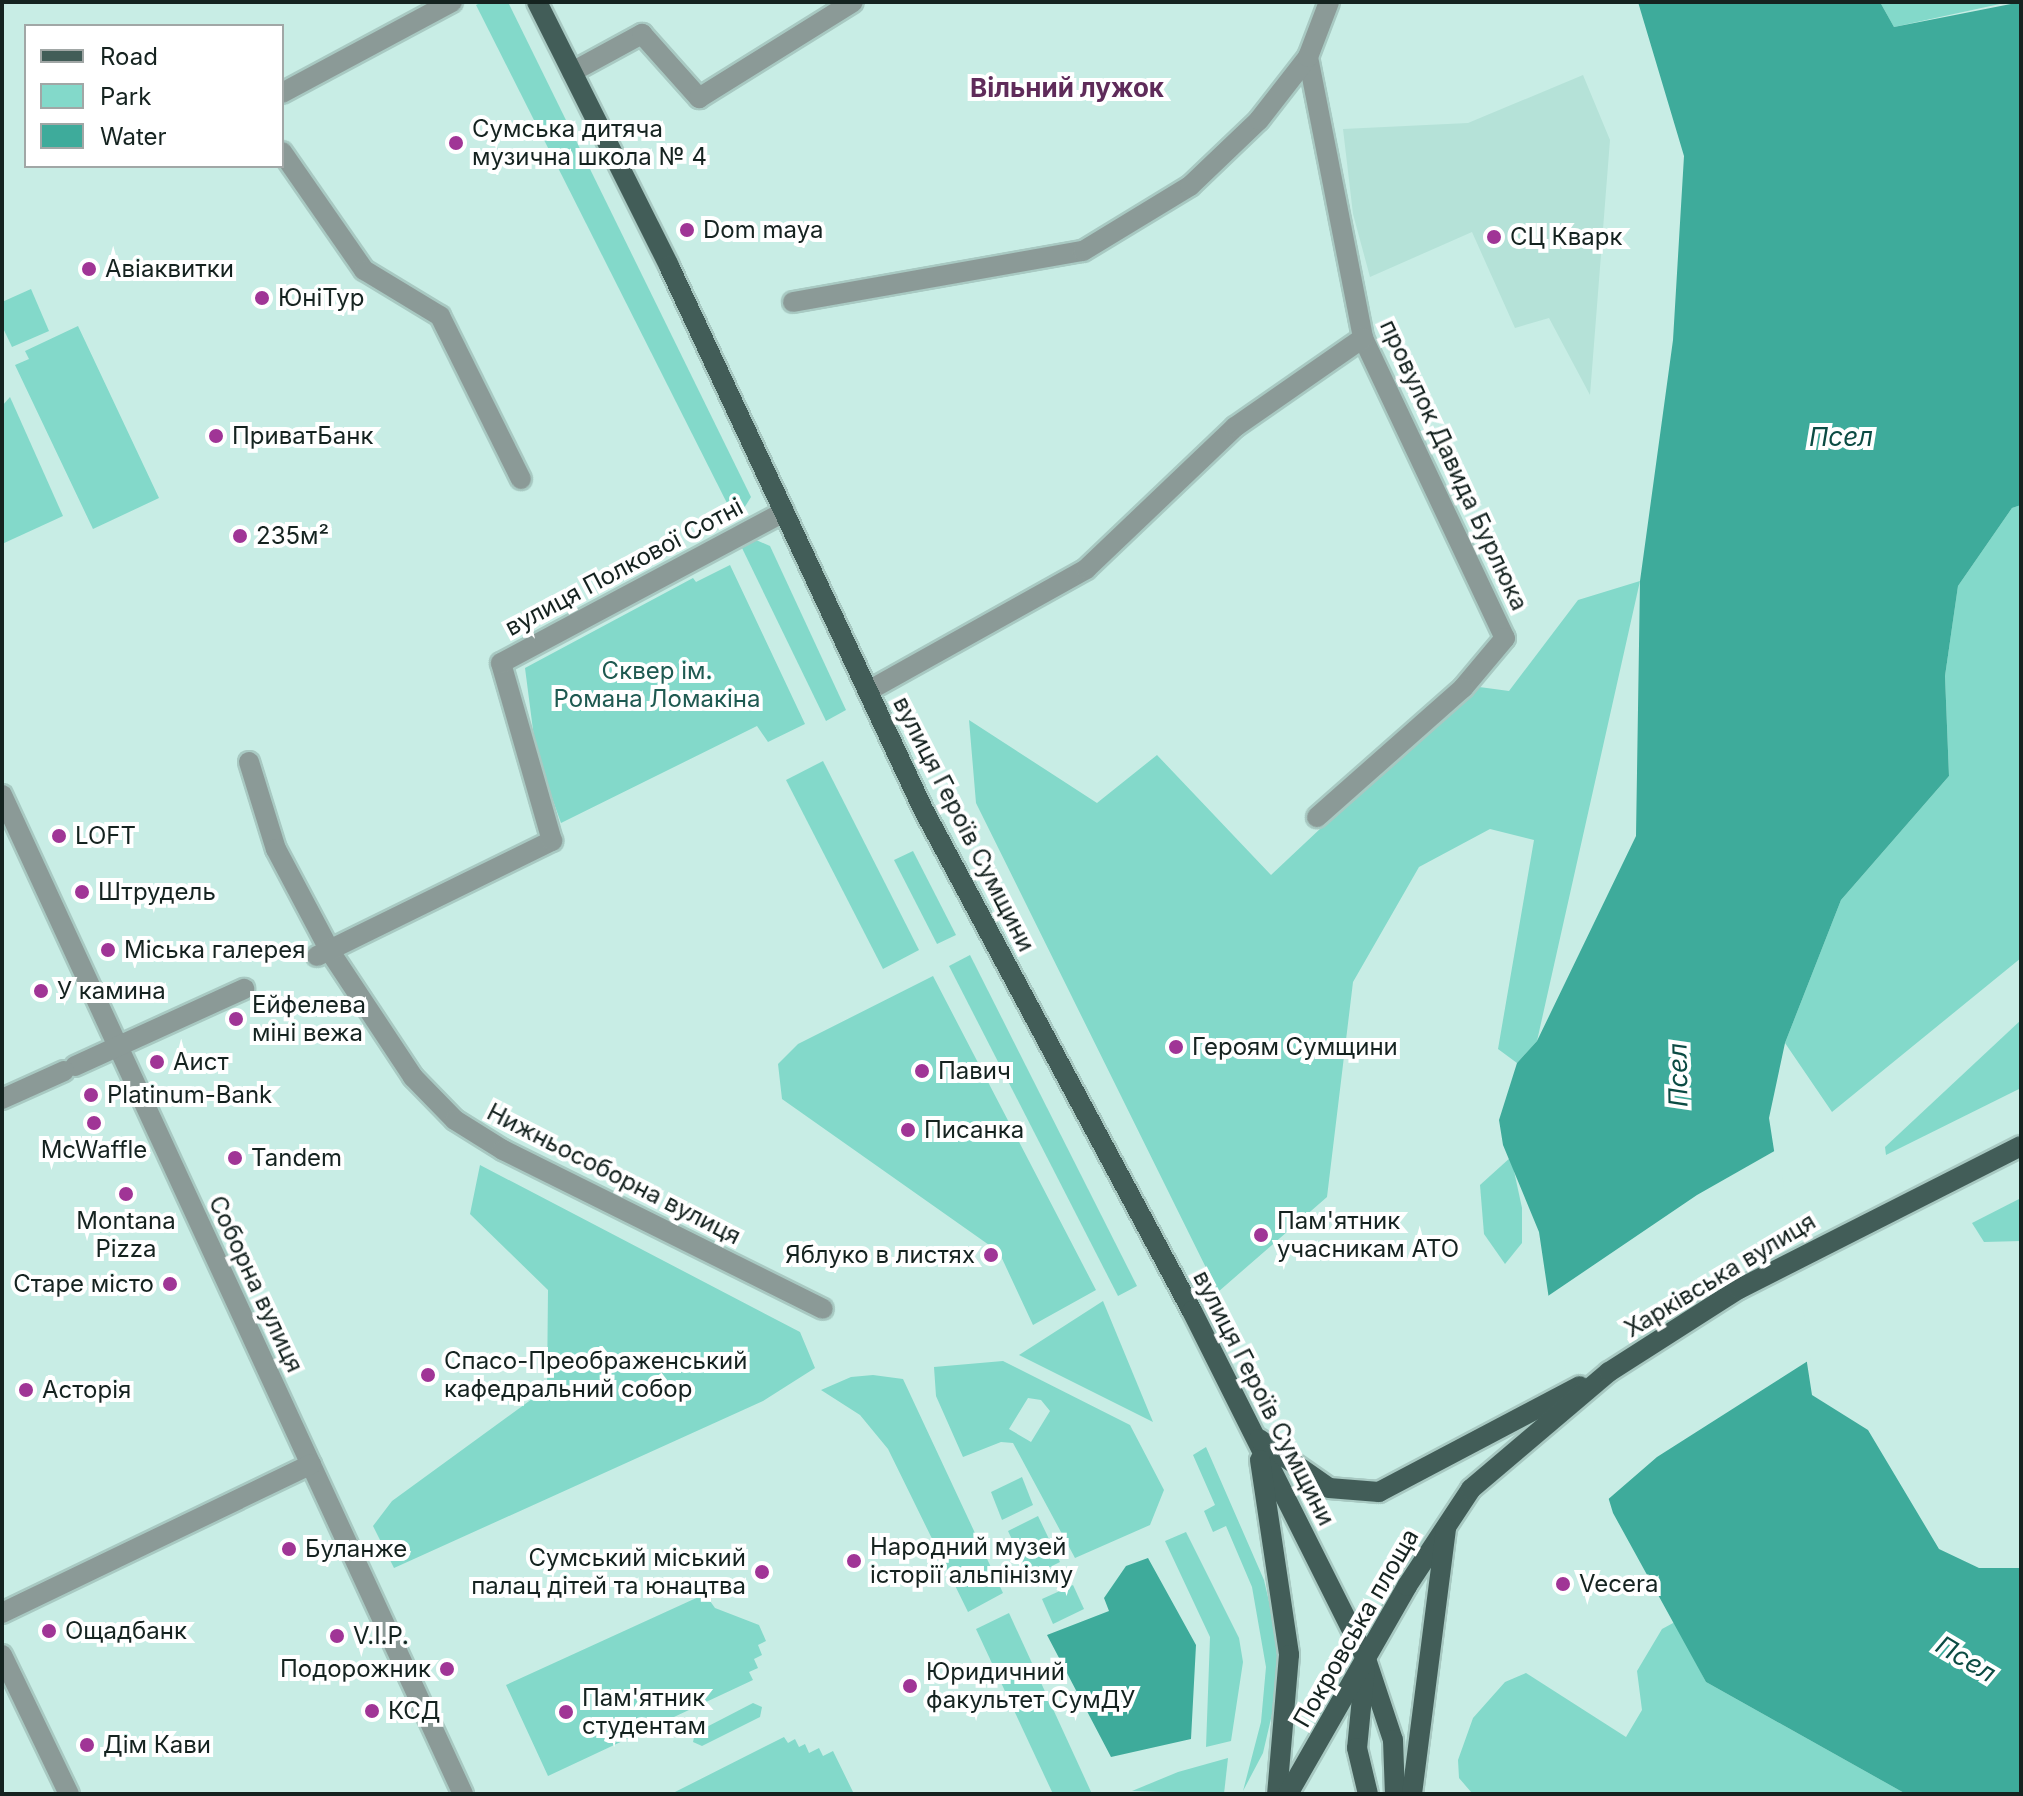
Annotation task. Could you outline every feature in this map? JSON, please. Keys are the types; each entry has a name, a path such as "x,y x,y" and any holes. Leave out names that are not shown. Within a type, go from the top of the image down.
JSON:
{"main road":[{"name":"вулиця Героїв Сумщини","path":"537,2 930,822 1255,1436 1366,1659 1393,1740 1395,1794"},
{"name":"Харківська вулиця","path":"1471,1489 1609,1372 1739,1289 1865,1221 2021,1146"},
{"path":"1255,1436 1329,1488 1353,1494 1379,1492 1415,1477 1450,1451 1609,1372"},
{"path":"1255,1436 1289,1655 1277,1794"},
{"name":"Покровська площа","path":"1288,1794 1446,1524 1471,1489"},
{"path":"1412,1794 1446,1524"},
{"path":"1366,1659 1357,1748 1368,1794"}],"street":[{"path":"284,92 452,2"},
{"path":"572,72 642,34 699,98 823,10 853,2"},
{"path":"793,302 1083,251 1190,186 1259,120 1308,57 1329,2"},
{"name":"провулок Давида Бурлюка","path":"1308,57 1363,338 1505,638 1463,688 1317,817"},
{"path":"284,155 364,270 440,316 521,479"},
{"path":"868,691 1086,569 1235,427 1363,338"},
{"name":"вулиця Полкової Сотні","path":"324,955 552,841 501,663 784,512"},
{"name":"Нижньособорна вулиця","path":"249,762 276,849 324,955 413,1077 455,1120 503,1150 823,1309"},
{"name":"Соборна вулиця","path":"2,795 463,1794"},
{"path":"2,1099 244,989"},
{"path":"2,1613 311,1464"},
{"path":"2,1655 69,1794"}],"shaded area":[{"path":"1583,75 1610,140 1590,395 1549,318 1515,328 1472,232 1370,277 1353,214 1343,129 1468,123"}],"green space":[{"path":"482,2 508,2 751,497 736,521 476,5"},
{"path":"1880,2 2009,2 1894,27"},
{"path":"31,289 49,331 12,347 2,326 2,302"},
{"path":"78,326 159,498 93,529 15,365 29,359 25,351"},
{"path":"10,397 63,516 2,544 2,406"},
{"path":"2021,505 2021,958 1832,1112 1785,1043 1841,900 1949,776 1945,676 1958,586 2012,508"},
{"path":"756,540 770,546 846,710 826,721 742,548"},
{"name":"Сквер ім. Романа Ломакіна","path":"730,565 805,724 768,742 757,726 561,823 536,753 525,668 693,578 696,582"},
{"path":"1640,581 1537,1041 1517,1063 1498,1049 1534,840 1490,829 1419,867 1353,982 1327,1197 1218,1292 976,803 969,720 1097,803 1157,755 1271,875 1472,686 1509,691 1578,600"},
{"path":"823,761 919,950 883,969 786,780"},
{"path":"913,851 956,935 937,944 894,860"},
{"path":"970,955 1137,1286 1118,1296 949,966"},
{"path":"933,976 1096,1290 1033,1325 999,1252 782,1099 778,1064 798,1044"},
{"path":"2021,1020 2021,1088 1886,1155 1885,1147"},
{"path":"1511,1157 1522,1208 1522,1243 1505,1264 1484,1234 1480,1185"},
{"path":"480,1165 800,1332 815,1368 763,1401 394,1568 373,1526 392,1501 547,1388 548,1290 470,1214"},
{"path":"2021,1198 2021,1241 1984,1242 1972,1223"},
{"path":"1103,1301 1153,1422 1019,1355"},
{"path":"1003,1361 1130,1425 1164,1490 1150,1525 1075,1558 1013,1443 1001,1442 963,1457 936,1396 934,1367","holes":["1028,1398 1041,1400 1050,1411 1031,1442 1009,1429"]},
{"path":"873,1375 903,1379 1003,1593 968,1612 888,1449 860,1415 821,1390 851,1377"},
{"path":"1206,1447 1264,1580 1274,1623 1278,1666 1273,1710 1263,1753 1243,1791 1261,1722 1266,1667 1252,1587 1226,1526 1213,1532 1204,1511 1215,1505 1193,1455"},
{"path":"1022,1477 1033,1505 1002,1520 991,1492"},
{"path":"1038,1516 1060,1562 1030,1577 1008,1531"},
{"path":"1186,1532 1239,1638 1243,1662 1231,1741 1206,1747 1210,1637 1165,1541"},
{"path":"1073,1585 1084,1609 1053,1624 1042,1599"},
{"path":"705,1594 715,1608 759,1625 766,1641 758,1645 762,1655 754,1659 758,1668 749,1672 753,1680 548,1776 506,1685"},
{"path":"1009,1613 1092,1794 1053,1794 976,1629"},
{"path":"1675,1622 1706,1682 1906,1794 1506,1794 1471,1792 1459,1778 1458,1760 1473,1718 1505,1682 1526,1673 1626,1737 1642,1710 1637,1671 1662,1629"},
{"path":"753,1703 762,1707 760,1717 702,1746 693,1742 695,1733"},
{"path":"784,1737 788,1743 795,1739 799,1747 805,1744 809,1753 819,1748 823,1756 833,1751 854,1794 671,1794"},
{"path":"1228,1758 1224,1794 1132,1791 1178,1772"}],"water":[{"name":"Псел","path":"1638,2 1880,2 1894,27 2021,2 2021,505 2012,508 1958,586 1945,676 1949,776 1841,900 1785,1043 1769,1118 1812,1395 1868,1430 1939,1549 1979,1568 2021,1568 2021,1794 1906,1794 1706,1682 1613,1513 1550,1306 1539,1232 1503,1145 1499,1120 1517,1063 1537,1041 1636,836 1640,581 1673,340 1684,156"},
{"path":"1148,1558 1196,1645 1191,1739 1111,1757 1047,1635 1109,1611 1104,1598 1126,1566"}],"pier":[{"path":"1778,1149 1811,1359 1657,1457 1605,1502 1545,1298 1697,1195"}],"place":[{"name":"Сумська дитяча музична школа № 4","path":"456,143"},
{"name":"Dom maya","path":"687,230"},
{"name":"СЦ Кварк","path":"1494,237"},
{"name":"Авіаквитки","path":"89,269"},
{"name":"ЮніТур","path":"262,298"},
{"name":"ПриватБанк","path":"216,436"},
{"name":"235м²","path":"240,536"},
{"name":"LOFT","path":"59,836"},
{"name":"Штрудель","path":"82,892"},
{"name":"Міська галерея","path":"108,950"},
{"name":"У камина","path":"41,991"},
{"name":"Ейфелева міні вежа","path":"236,1019"},
{"name":"Героям Сумщини","path":"1176,1047"},
{"name":"Аист","path":"157,1062"},
{"name":"Павич","path":"922,1071"},
{"name":"Platinum-Bank","path":"91,1095"},
{"name":"McWaffle","path":"94,1123"},
{"name":"Писанка","path":"908,1130"},
{"name":"Tandem","path":"235,1158"},
{"name":"Montana Pizza","path":"126,1194"},
{"name":"Пам'ятник учасникам АТО","path":"1261,1235"},
{"name":"Яблуко в листях","path":"991,1255"},
{"name":"Старе місто","path":"170,1284"},
{"name":"Спасо-Преображенський кафедральний собор","path":"428,1375"},
{"name":"Асторія","path":"26,1390"},
{"name":"Буланже","path":"289,1549"},
{"name":"Народний музей історії альпінізму","path":"854,1561"},
{"name":"Сумський міський палац дітей та юнацтва","path":"762,1572"},
{"name":"Vecera","path":"1563,1584"},
{"name":"Ощадбанк","path":"49,1631"},
{"name":"V.I.P.","path":"337,1636"},
{"name":"Подорожник","path":"447,1669"},
{"name":"Юридичний факультет СумДУ","path":"910,1686"},
{"name":"КСД","path":"372,1711"},
{"name":"Пам'ятник студентам","path":"566,1712"},
{"name":"Дім Кави","path":"87,1745"}],"district":[{"name":"Вільний лужок","path":"1067,88"}]}
